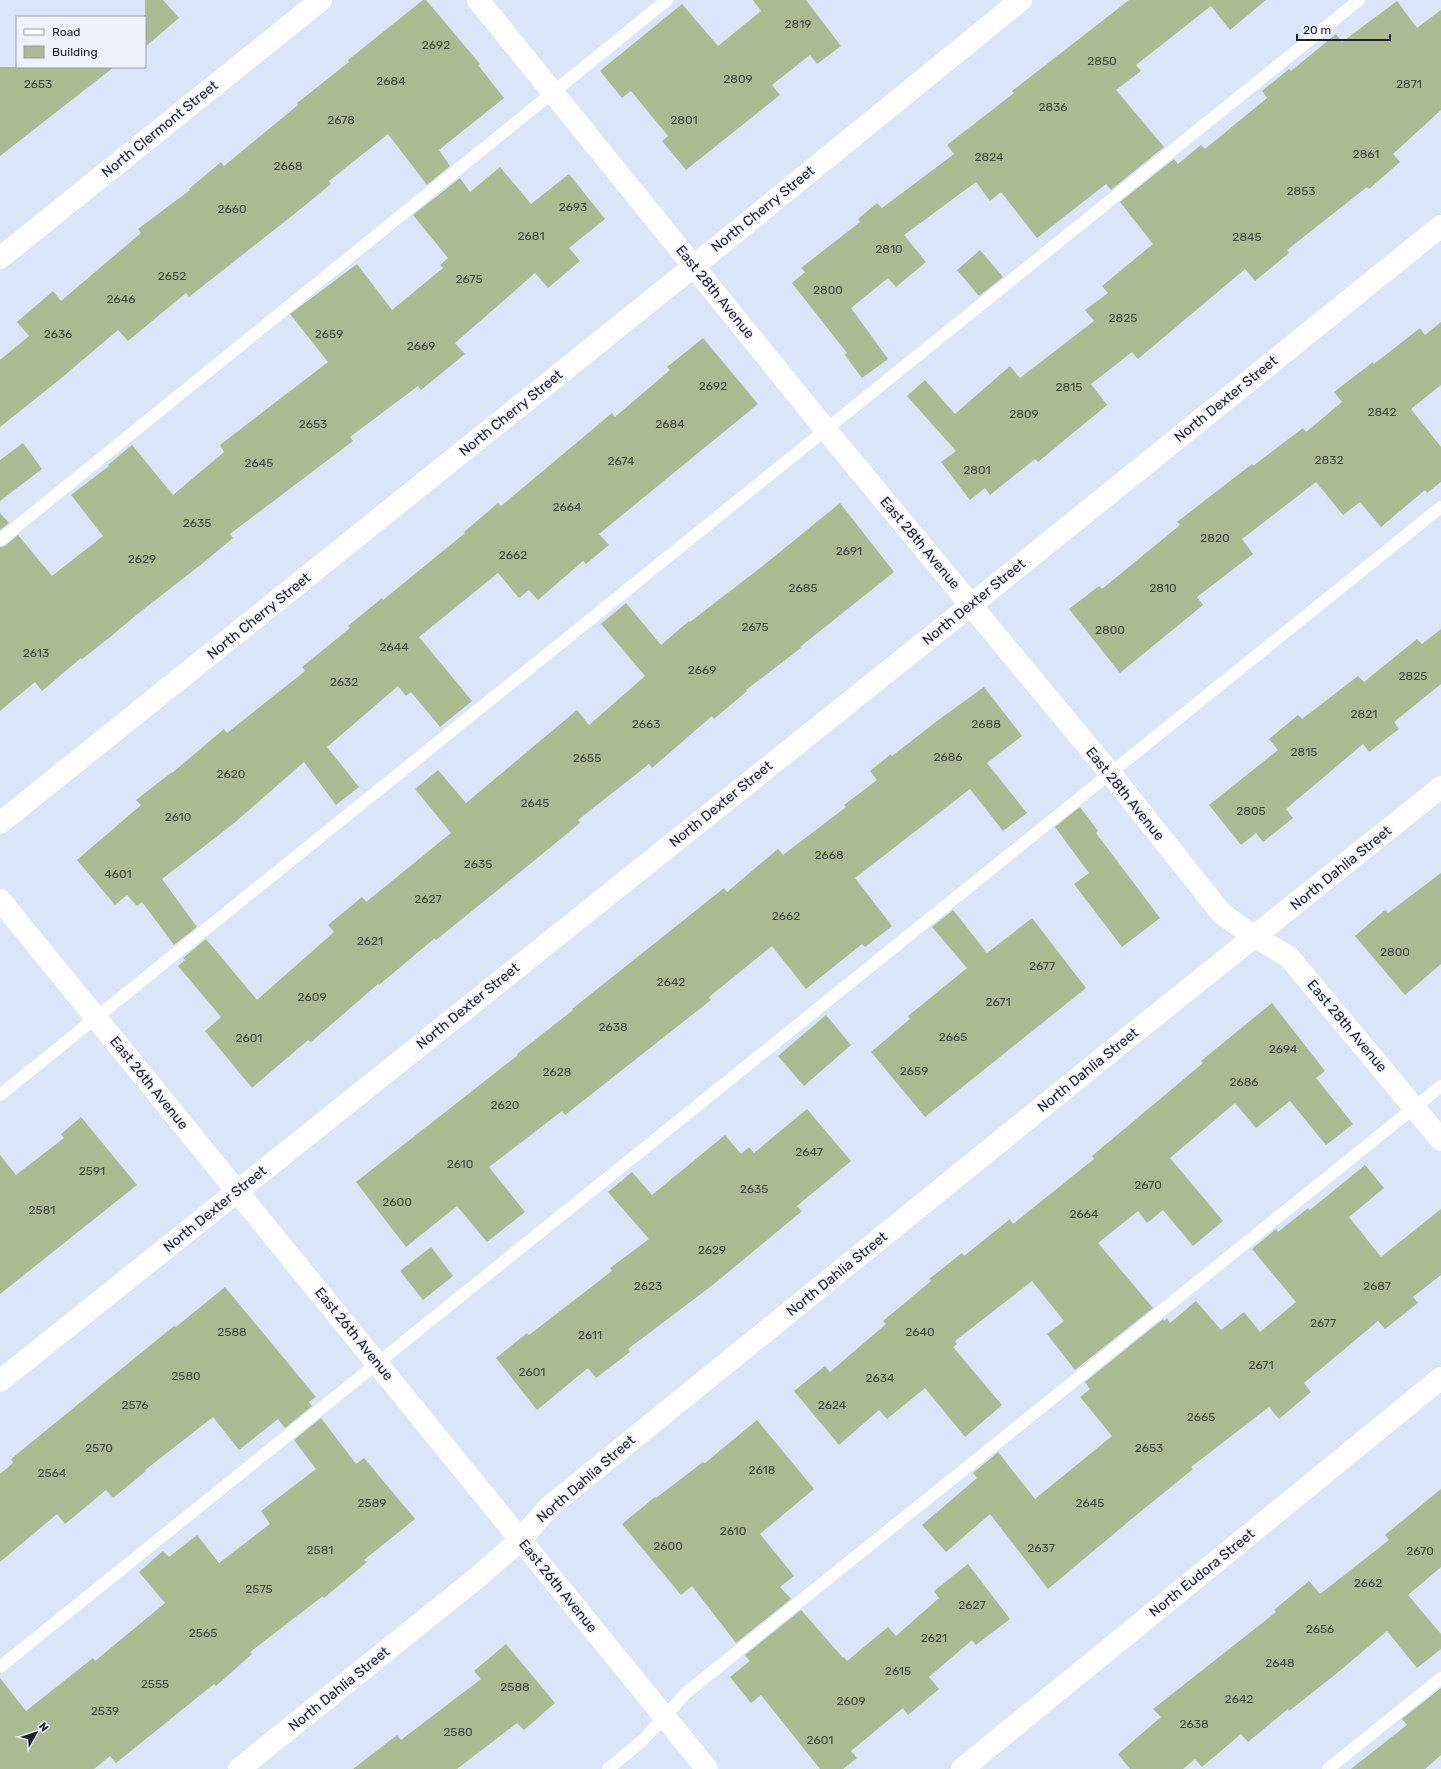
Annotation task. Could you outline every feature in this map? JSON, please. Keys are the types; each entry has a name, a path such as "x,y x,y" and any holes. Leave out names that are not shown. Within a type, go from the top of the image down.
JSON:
{"street":[{"name":"North Clermont Street","path":"0,258 321,0"},
{"name":"East 28th Avenue","path":"478,0 826,430 1110,773 1222,914 1255,937 1289,957 1441,1140"},
{"name":"North Cherry Street","path":"0,823 694,266 1021,0"},
{"name":"North Dexter Street","path":"0,1381 1441,226"},
{"name":"North Dahlia Street","path":"239,1769 478,1577 520,1540 549,1507 1125,1040 1441,787"},
{"name":"East 26th Avenue","path":"0,900 706,1769"},
{"name":"North Eudora Street","path":"962,1769 1441,1378"}],"lane":[{"path":"0,540 667,0"},
{"path":"0,1095 1360,0"},
{"path":"0,1667 1441,507"},
{"path":"608,1769 642,1741 686,1693 1441,1086"},
{"path":"1328,1769 1441,1678"}],"building":[{"path":"145,0 163,0 179,18 146,46"},
{"path":"423,0 426,0 480,64 478,65 504,98 439,150 450,166 427,185 388,134 329,181 331,184 189,297 186,293 128,341 118,330 0,427 0,360 29,336 17,322 53,291 61,301 141,233 138,229 190,190 189,189 221,162 224,166 298,105 297,103 349,62 348,60"},
{"path":"753,0 806,0 841,46 817,64 810,55 772,85 780,95 686,170 662,141 668,136 631,91 622,98 600,71 682,4 718,46 761,11"},
{"path":"1129,0 1266,0 1230,30 1211,6 1136,65 1141,71 1116,90 1164,147 1111,190 1106,184 1037,238 1001,192 990,201 976,182 904,235 926,262 896,287 888,278 851,308 888,359 862,378 845,355 847,353 792,283 805,272 801,268 860,222 858,219 877,203 882,208 954,154 947,145 1014,93 1012,91"},
{"path":"1397,1 1417,28 1441,10 1441,110 1393,154 1400,162 1369,189 1367,187 1287,250 1289,253 1255,281 1245,269 1138,359 1132,352 1091,384 1107,405 1038,462 1035,459 990,495 985,488 970,500 941,462 956,451 907,396 925,380 955,414 1010,366 1020,378 1094,321 1085,310 1108,293 1102,286 1153,244 1120,202 1174,159 1178,164 1201,145 1205,149 1267,98 1262,91 1289,69 1291,71 1336,34 1342,42"},
{"path":"0,67 113,68 0,156"},
{"path":"500,167 531,204 569,174 605,219 569,248 580,261 548,288 535,273 455,343 465,354 421,390 418,386 350,437 353,441 230,534 233,538 109,638 82,659 81,658 42,691 35,682 0,711 0,547 5,546 18,535 52,576 103,536 71,495 109,466 108,465 132,445 173,495 224,452 220,445 328,362 290,314 357,264 392,310 443,268 440,265 448,258 413,215 460,178 470,192"},
{"path":"980,250 1003,277 979,296 957,270"},
{"path":"1441,322 1441,385 1411,409 1441,447 1441,482 1427,493 1425,490 1381,527 1360,502 1343,515 1316,482 1242,539 1253,554 1197,597 1203,605 1120,673 1069,609 1099,586 1102,589 1180,525 1177,522 1252,464 1253,466 1303,428 1306,432 1342,402 1334,392 1373,362 1374,364 1420,328 1425,335"},
{"path":"703,338 758,404 599,534 609,545 586,564 583,561 538,600 529,590 519,598 498,573 419,637 472,701 440,727 411,692 406,696 398,686 327,747 359,787 336,805 304,762 233,824 162,879 197,927 174,945 142,902 137,906 127,895 115,905 77,860 141,805 136,800 172,773 224,729 227,733 305,671 302,667 350,628 348,626 382,598 383,600 465,533 464,532 498,503 501,506 612,413 615,417 670,370 667,367"},
{"path":"23,443 42,469 0,501 0,460"},
{"path":"840,503 894,572 800,647 801,648 746,690 747,691 714,719 712,716 652,768 649,764 578,820 580,823 436,940 435,938 379,985 378,984 311,1042 308,1040 252,1088 205,1031 221,1017 178,966 185,960 183,958 206,939 257,1000 334,932 328,925 362,897 366,902 451,833 415,789 438,770 466,803 577,710 589,725 645,676 601,624 626,603 661,645 689,621 690,622 760,568"},
{"path":"0,513 9,523 0,530"},
{"path":"1441,629 1441,684 1394,722 1399,729 1369,752 1363,744 1286,809 1293,818 1263,842 1256,833 1241,845 1209,805 1278,750 1269,739 1298,715 1302,719 1358,676 1364,682 1417,639 1422,644"},
{"path":"984,687 1022,736 987,763 1027,813 1003,831 970,789 855,878 892,926 865,947 862,944 806,989 772,946 709,997 711,1000 565,1115 562,1111 489,1167 525,1212 487,1242 457,1206 406,1247 356,1182 518,1055 517,1054 573,1010 572,1009 724,888 727,892 778,849 783,855 846,807 844,805 877,780 870,771 891,754 892,756"},
{"path":"1080,807 1098,831 1096,833 1160,918 1122,947 1074,884 1089,873 1055,827"},
{"path":"1441,873 1441,964 1405,995 1355,936 1385,910 1388,913"},
{"path":"953,910 987,953 1032,918 1086,988 925,1117 871,1052 910,1019 908,1016 967,968 932,927"},
{"path":"1272,1003 1325,1071 1316,1078 1353,1124 1326,1145 1290,1101 1256,1128 1235,1103 1170,1158 1223,1221 1193,1246 1163,1210 1147,1223 1138,1211 1098,1243 1153,1308 1075,1370 1047,1334 1064,1321 1032,1281 955,1341 957,1344 953,1347 1002,1405 965,1437 925,1388 887,1419 879,1410 839,1445 794,1391 825,1366 830,1372 886,1324 883,1321 931,1281 929,1279 962,1253 964,1256 1010,1219 1013,1224 1094,1159 1092,1156 1203,1063 1201,1061"},
{"path":"826,1015 851,1045 804,1086 778,1056"},
{"path":"807,1109 851,1161 797,1206 802,1211 714,1284 628,1349 630,1352 596,1378 588,1368 537,1410 496,1358 527,1333 529,1335 612,1271 610,1268 649,1239 608,1192 632,1172 652,1195 725,1135 741,1154 749,1147 754,1153"},
{"path":"81,1117 137,1185 0,1294 0,1155 16,1175 64,1138 61,1134"},
{"path":"1365,1165 1384,1188 1349,1217 1381,1257 1441,1209 1441,1275 1413,1297 1418,1303 1385,1329 1378,1321 1304,1383 1311,1392 1279,1419 1269,1407 1191,1467 1193,1469 1048,1589 990,1514 946,1552 922,1525 977,1478 973,1473 998,1452 1035,1499 1112,1436 1080,1397 1090,1389 1085,1382 1163,1319 1164,1321 1167,1318 1170,1323 1196,1301 1221,1330 1244,1312 1260,1332 1296,1302 1252,1249 1276,1229 1278,1232 1308,1208 1310,1210"},
{"path":"431,1247 453,1276 423,1300 400,1271"},
{"path":"225,1287 316,1397 309,1402 312,1406 285,1428 278,1419 239,1450 213,1417 145,1470 146,1471 113,1498 106,1490 65,1524 57,1514 0,1562 0,1474 13,1463 11,1459 174,1326 176,1327"},
{"path":"321,1418 356,1464 364,1458 415,1519 364,1560 367,1562 324,1598 323,1596 250,1652 252,1654 216,1686 214,1684 116,1763 110,1756 94,1769 0,1769 0,1678 26,1711 93,1658 95,1661 165,1603 139,1572 163,1551 169,1557 197,1535 219,1563 270,1524 261,1511 316,1469 294,1440"},
{"path":"757,1420 814,1489 760,1534 794,1576 780,1587 791,1599 736,1643 692,1586 681,1595 622,1524 655,1497 656,1498 703,1462 705,1463"},
{"path":"1441,1489 1441,1567 1408,1595 1441,1634 1441,1649 1417,1668 1387,1631 1336,1674 1289,1711 1288,1709 1248,1742 1241,1734 1202,1767 1195,1759 1183,1769 1130,1769 1118,1754 1161,1717 1153,1709 1276,1612 1274,1610 1309,1581 1320,1594 1389,1540 1385,1535"},
{"path":"968,1564 1010,1619 976,1645 972,1640 929,1677 939,1689 908,1715 903,1708 851,1751 857,1758 843,1769 820,1769 761,1695 751,1703 730,1677 750,1661 745,1655 801,1610 847,1661 888,1627 896,1636 939,1598 934,1591"},
{"path":"506,1644 555,1703 524,1730 517,1723 457,1769 353,1769 397,1735 401,1740 481,1679 474,1671"},
{"path":"1441,1688 1441,1755 1425,1769 1351,1769 1407,1725 1402,1719"}]}
